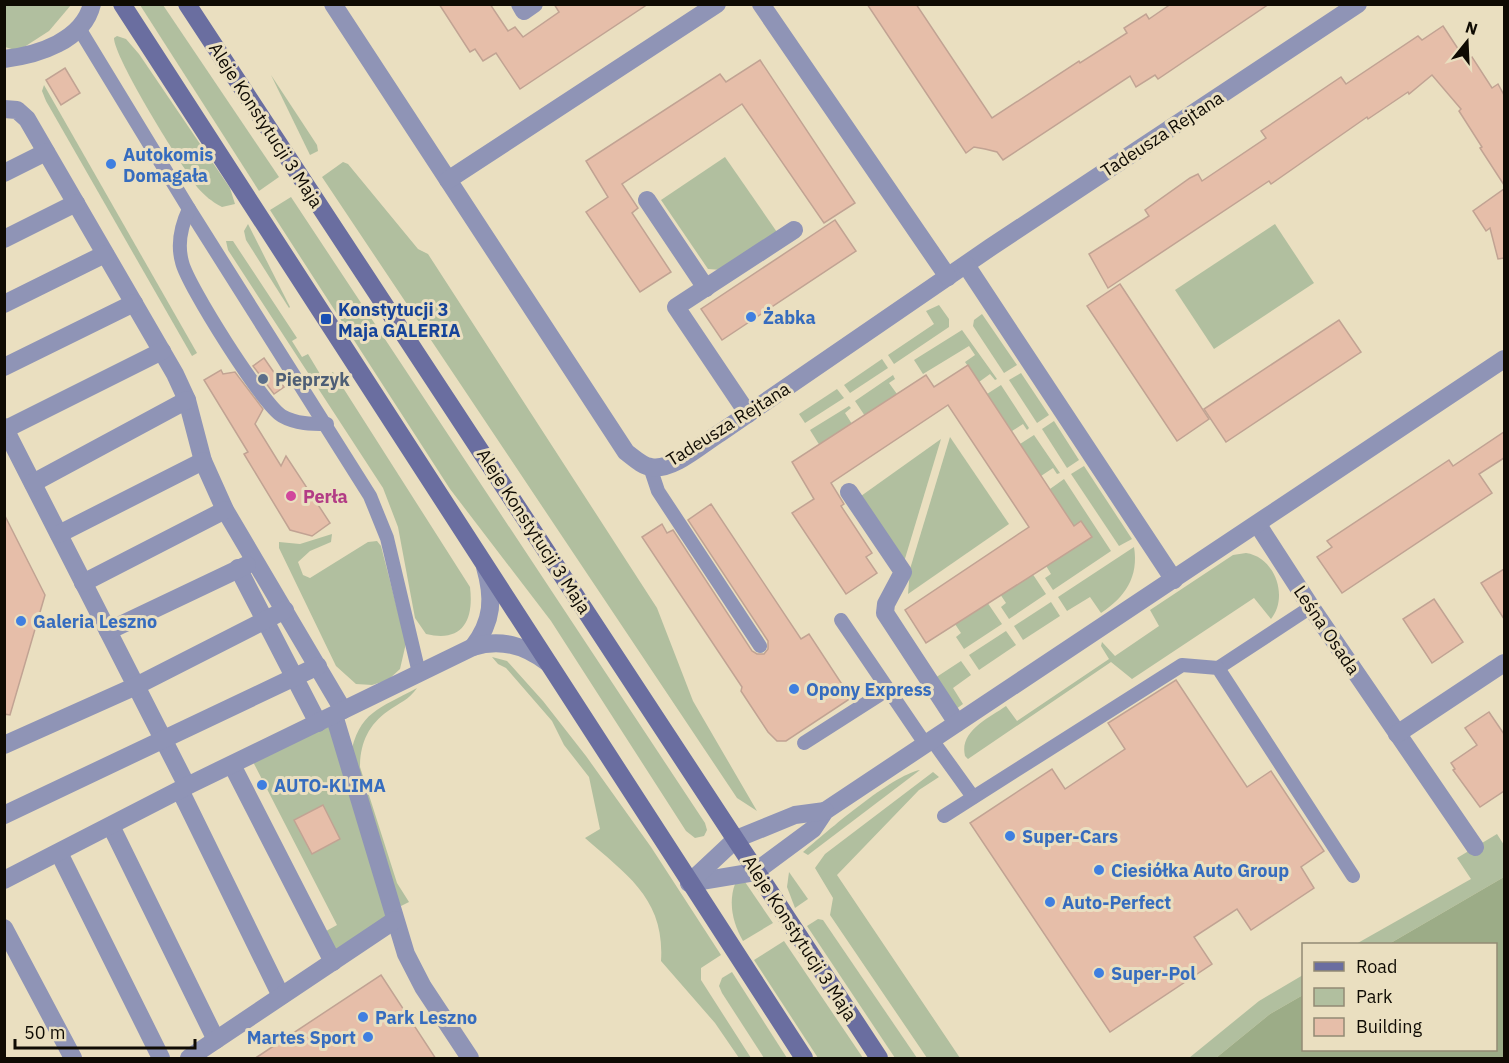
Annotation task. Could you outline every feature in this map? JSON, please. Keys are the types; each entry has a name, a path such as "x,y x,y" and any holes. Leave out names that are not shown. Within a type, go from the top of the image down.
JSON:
{"main road":[{"path":"122,4 804,1059"},
{"name":"Aleje Konstytucji 3 Maja","path":"187,4 879,1059"}],"street":[{"path":"4,59 32,56 80,30 92,4"},
{"name":"Tadeusza Rejtana","path":"333,4 626,452 650,467 662,467 676,461 748,414 948,277 1358,4"},
{"path":"520,4 524,11 534,4"},
{"path":"448,180 717,4"},
{"path":"761,4 948,277"},
{"path":"4,109 23,113 162,351 187,400 203,461 225,510 318,666 332,716 353,769 395,920 414,970 470,1059"},
{"path":"4,173 46,152"},
{"path":"647,200 706,288"},
{"path":"4,239 76,203"},
{"path":"748,414 676,308 794,230"},
{"path":"4,304 105,254"},
{"path":"966,265 1174,580"},
{"path":"4,367 134,303"},
{"path":"162,351 5,428 162,738 281,996"},
{"path":"689,883 755,872 813,829 825,811 1258,525 1504,359"},
{"path":"33,483 187,400"},
{"path":"59,534 203,461"},
{"path":"849,492 903,572 886,604 885,613 957,723"},
{"path":"83,583 225,510"},
{"name":"Leśna Osada","path":"1258,525 1311,608 1475,847"},
{"path":"108,631 256,560"},
{"path":"473,647 485,632 491,611 490,583 484,563"},
{"path":"238,568 294,676 332,716"},
{"path":"4,745 136,686 285,610"},
{"path":"4,880 184,788 473,647 492,643 511,644 535,652 548,663"},
{"path":"1397,734 1504,663"},
{"path":"4,815 162,738 318,666"},
{"path":"232,765 333,962"},
{"path":"689,883 736,839 795,815 825,811"},
{"path":"111,826 216,1040"},
{"path":"59,853 161,1059"},
{"path":"189,1059 395,920"},
{"path":"4,928 73,1059"}],"lane":[{"path":"80,30 189,209 327,424 370,496 382,522 419,673"},
{"path":"189,209 182,226 179,246 185,274 258,392 283,416 304,424 327,424"},
{"path":"650,467 658,491 760,646"},
{"path":"944,816 1182,664 1218,668 1311,608"},
{"path":"841,620 887,690 973,797"},
{"path":"1218,668 1353,876"},
{"path":"804,743 887,690"}],"green space":[{"path":"5,5 71,5 49,31 18,51 5,47"},
{"path":"140,5 163,5 279,177 259,191"},
{"path":"117,36 126,39 139,54 230,188 235,204 222,207 197,187 136,89 117,49 114,38"},
{"path":"271,75 317,145 318,151 310,155"},
{"path":"44,85 197,353 192,356 46,101 42,91"},
{"path":"725,157 779,235 722,270 708,269 661,200"},
{"path":"343,162 348,164 418,249 428,254 657,608 693,701 757,811 737,798 322,177"},
{"path":"291,197 705,823 707,830 704,836 695,838 686,831 551,621 450,489 270,210"},
{"path":"248,224 289,308 246,240 244,231"},
{"path":"1275,224 1314,283 1214,349 1175,290"},
{"path":"226,241 233,241 297,338 292,341 302,357 308,354 323,379 333,372 470,587 468,619 457,632 439,636 426,634 415,618 398,527 383,488 228,250"},
{"path":"939,305 949,319 949,327 894,364 888,355 934,324 926,311"},
{"path":"982,314 1017,365 1004,373 973,326 974,320"},
{"path":"962,330 997,379 995,380 990,374 979,382 965,362 975,355 969,346 923,374 914,360"},
{"path":"882,359 888,368 850,393 844,385"},
{"path":"1021,373 1049,415 1037,423 1009,380"},
{"path":"893,375 895,379 889,383 897,394 865,416 855,401"},
{"path":"1001,385 1029,428 1027,430 1023,424 1012,431 987,394"},
{"path":"837,389 844,398 805,423 799,414"},
{"path":"849,406 851,408 845,413 852,424 820,446 810,430"},
{"path":"1054,421 1079,460 1067,468 1042,429"},
{"path":"1034,435 1060,473 1057,474 1053,468 1041,476 1020,444"},
{"path":"950,437 1009,524 908,594 910,569"},
{"path":"941,439 904,562 861,496"},
{"path":"1084,466 1132,539 1119,546 1071,474"},
{"path":"1064,479 1111,551 1053,590 1045,578 1051,574 1045,564 1060,505 1050,489"},
{"path":"332,534 331,542 310,551 298,562 303,575 310,578 368,542 377,541 381,546 406,643 400,669 388,680 372,685 356,684 336,666 279,548 279,542 300,544"},
{"path":"1134,547 1132,577 1123,593 1110,607 1101,613 1090,597 1067,611 1058,597"},
{"path":"1246,553 1265,562 1276,579 1279,600 1271,619 1254,598 1132,679 1111,662 968,759 965,756 966,739 977,726 1006,706 1017,721 1109,659 1101,646 1102,642 1115,656 1159,626 1150,610 1233,555"},
{"path":"1032,573 1046,594 1009,619 1001,607 1006,603 1000,594"},
{"path":"987,602 1002,624 964,649 956,637 961,633 955,624"},
{"path":"1051,602 1060,616 1023,640 1014,626"},
{"path":"1006,631 1016,645 979,670 969,655"},
{"path":"492,657 507,661 543,701 586,756 651,847 721,955 701,968 701,980 751,1058 739,1058 715,1023 661,961 661,939 650,905 629,877 585,838 600,829 589,777 564,745 552,721 506,668"},
{"path":"961,661 971,675 953,688 963,704 956,709 935,678"},
{"path":"417,688 375,722 366,736 360,767 397,883 409,902 401,906 389,900 395,920 333,962 319,935 337,925 250,756 334,715 350,757 354,742 365,720 381,707"},
{"path":"920,770 808,855 803,852 877,793 893,782"},
{"path":"933,772 939,777 919,790 837,875 960,1058 927,1058 830,915 833,898 815,868 825,854"},
{"path":"1497,834 1504,845 1504,877 1391,943 1358,943 1471,879 1457,858"},
{"path":"789,872 808,899 795,908 787,887"},
{"path":"1504,877 1504,1058 1216,1058 1270,1014 1302,996 1302,1051 1497,1051 1497,943 1391,943"},
{"path":"745,882 773,923 743,941 734,921 732,899 735,884"},
{"path":"818,919 823,920 917,1058 895,1058 807,926"},
{"path":"784,941 863,1058 818,1058 754,960"},
{"path":"732,972 787,1058 764,1058 722,993 719,986 722,978"},
{"path":"1302,976 1302,996 1270,1014 1216,1058 1189,1058 1259,1001"}],"building":[{"path":"439,4 490,4 508,31 515,27 523,37 559,12 554,4 648,4 520,89 496,53 483,61 475,49 470,52"},
{"path":"867,4 916,4 992,118 1079,61 1080,63 1127,33 1124,28 1146,14 1149,19 1171,4 1269,4 1158,79 1155,75 1136,87 1130,76 1003,160 997,152 985,149 974,147 966,153"},
{"path":"1443,26 1466,61 1472,57 1492,88 1498,84 1504,95 1504,185 1459,111 1461,109 1432,75 1409,94 1408,92 1368,119 1367,117 1271,184 1269,181 1108,288 1089,254 1149,216 1145,210 1190,178 1198,174 1202,181 1266,138 1261,131 1341,77 1346,84 1418,36 1422,40"},
{"path":"760,60 855,203 824,223 742,104 622,184 638,208 632,213 671,272 640,292 586,212 608,197 586,161 720,74 726,82"},
{"path":"65,68 80,93 61,105 46,80"},
{"path":"1504,189 1504,258 1498,259 1490,228 1486,231 1473,211"},
{"path":"835,220 856,251 722,340 701,309"},
{"path":"1120,284 1209,419 1177,441 1087,306"},
{"path":"1339,320 1361,352 1226,442 1204,409"},
{"path":"264,358 284,387 274,394 253,366"},
{"path":"968,365 1074,526 1081,521 1092,537 926,643 905,610 1029,527 948,405 831,483 844,504 841,506 872,553 866,557 877,573 846,594 792,513 814,499 792,462 926,375 934,387"},
{"path":"221,370 223,374 235,372 263,409 255,424 281,466 286,456 330,523 312,536 290,530 244,454 248,452 204,380"},
{"path":"1504,432 1504,458 1479,474 1492,493 1342,593 1317,557 1332,547 1327,541 1449,460 1453,466"},
{"path":"711,504 801,639 809,634 851,698 786,741 777,741 768,732 741,691 742,687 642,537 662,524 667,533 673,530 752,651 764,654 768,649 768,641 688,520"},
{"name":"Galeria Leszno","path":"4,514 45,595 10,715 4,714"},
{"path":"1504,569 1504,619 1481,583"},
{"path":"1434,599 1463,642 1432,663 1403,619"},
{"path":"1176,680 1247,787 1271,771 1324,851 1301,867 1314,888 1251,930 1237,909 1194,937 1212,964 1110,1032 970,823 1052,769 1065,789 1125,749 1108,723"},
{"path":"1489,712 1504,734 1504,791 1480,807 1453,770 1455,769 1451,763 1477,745 1465,728"},
{"path":"323,805 340,839 312,854 294,820"},
{"name":"Park Leszno","path":"381,975 436,1059 254,1059"}],"place":[{"name":"Autokomis Domagała","path":"111,164"},
{"name":"Żabka","path":"751,317"},
{"name":"Konstytucji 3 Maja GALERIA","path":"326,319"},
{"name":"Pieprzyk","path":"263,379"},
{"name":"Perła","path":"291,496"},
{"name":"Galeria Leszno","path":"21,621"},
{"name":"Opony Express","path":"794,689"},
{"name":"AUTO-KLIMA","path":"262,785"},
{"name":"Super-Cars","path":"1010,836"},
{"name":"Ciesiółka Auto Group","path":"1099,870"},
{"name":"Auto-Perfect","path":"1050,902"},
{"name":"Super-Pol","path":"1099,973"},
{"name":"Park Leszno","path":"363,1017"},
{"name":"Martes Sport","path":"368,1037"}]}
